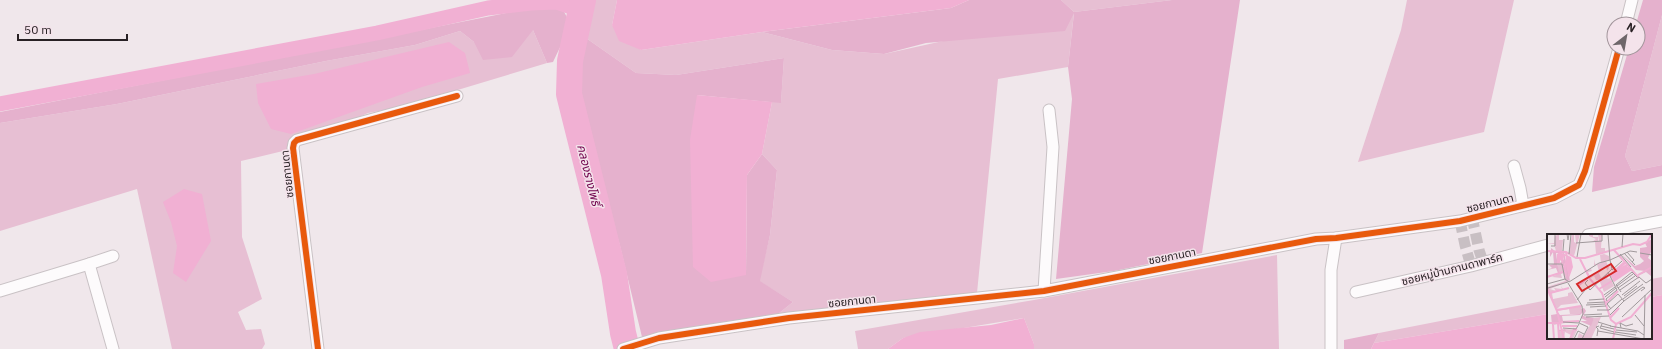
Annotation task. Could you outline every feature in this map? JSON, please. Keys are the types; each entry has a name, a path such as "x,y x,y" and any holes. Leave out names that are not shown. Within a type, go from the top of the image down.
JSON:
{"street":[{"path":"1628,16 1632,0"},
{"name":"ซอยกานดา","path":"623,349 658,338 789,318 1044,291 1316,239 1336,238 1460,221 1554,198 1579,185 1585,171 1617,56"},
{"name":"ซอยกานดา","path":"318,349 293,148 294,143 297,140 457,96"},
{"path":"1044,291 1053,147 1049,110"},
{"path":"1514,166 1523,205"},
{"path":"1593,234 1662,221"},
{"path":"1331,349 1330,270 1336,238"},
{"name":"ซอยหมู่บ้านกานดาพาร์ค","path":"1356,292 1471,266 1547,245"},
{"path":"0,291 113,256"},
{"path":"89,264 114,349"}],"shaded area":[{"path":"592,0 617,0 612,25 641,50 762,32 832,50 884,54 1074,12 1068,67 998,79 977,293 778,314 793,302 759,281 770,235 777,170 762,154 772,102 781,102 784,58 676,75 636,73 586,38"},
{"path":"617,0 969,0 951,8 762,32 641,50 619,41 612,25"},
{"path":"969,0 1061,0 1074,12 1172,0 1240,0 1202,253 1114,271 1056,279 1072,99 1068,67 1074,13 1065,31 926,43 884,54 832,50 762,32 951,8"},
{"path":"1061,0 1172,0 1074,12"},
{"path":"1407,0 1514,0 1484,132 1358,162 1401,30"},
{"path":"1643,0 1662,0 1662,15 1625,156 1632,171 1662,165 1662,176 1592,192 1594,167 1627,56 1646,56 1646,16 1638,16"},
{"path":"562,8 569,21 563,41 553,62 547,63 533,30 512,57 483,60 474,42 460,31 415,45 326,61 117,104 0,123 0,112 527,9"},
{"path":"1662,15 1662,165 1632,171 1625,156"},
{"path":"533,30 547,63 401,107 368,113 283,151 241,161 242,237 262,299 238,312 246,330 261,329 265,344 262,349 172,349 137,189 0,231 0,123 117,104 326,61 415,45 460,31 474,42"},
{"path":"586,38 636,73 676,75 784,58 781,103 697,95 746,275 747,175 762,154 777,170 770,235 760,281 793,302 778,314 642,337 620,246 578,96 581,62"},
{"path":"449,42 465,53 470,73 422,87 291,134 271,129 258,103 256,84 314,74"},
{"path":"697,95 772,102 762,154 747,175 746,275 711,282 693,267 690,140"},
{"path":"184,189 202,194 211,241 186,282 173,273 177,246 171,222 163,202"},
{"path":"1277,255 1279,349 1034,349 1034,344 1024,318 903,338 888,349 858,349 855,331 1034,300"},
{"path":"1662,277 1662,295 1652,297 1652,279"},
{"path":"1662,295 1662,349 1371,349 1374,343 1547,314 1547,339 1652,339 1652,297"},
{"path":"1547,300 1547,314 1374,343 1379,333"},
{"path":"1024,318 1034,344 1034,349 888,349 903,338 920,332 991,325"},
{"path":"1379,333 1371,349 1344,349 1344,340"}],"waterway":[{"name":"คลองรางโพธิ์","path":"583,0 570,61 569,94 614,274 623,333 627,349"},
{"path":"0,104 377,33 488,8 531,3 556,2 580,10"}],"tunnel":[{"path":"1472,217 1483,262"},
{"path":"1460,221 1471,266"}],"cycle path":[{"path":"623,349 659,338 789,318 1044,291 1316,239 1336,238 1460,221 1554,198 1579,185 1585,171 1617,56"},
{"path":"318,349 293,148 294,143 297,140 457,96"}]}
